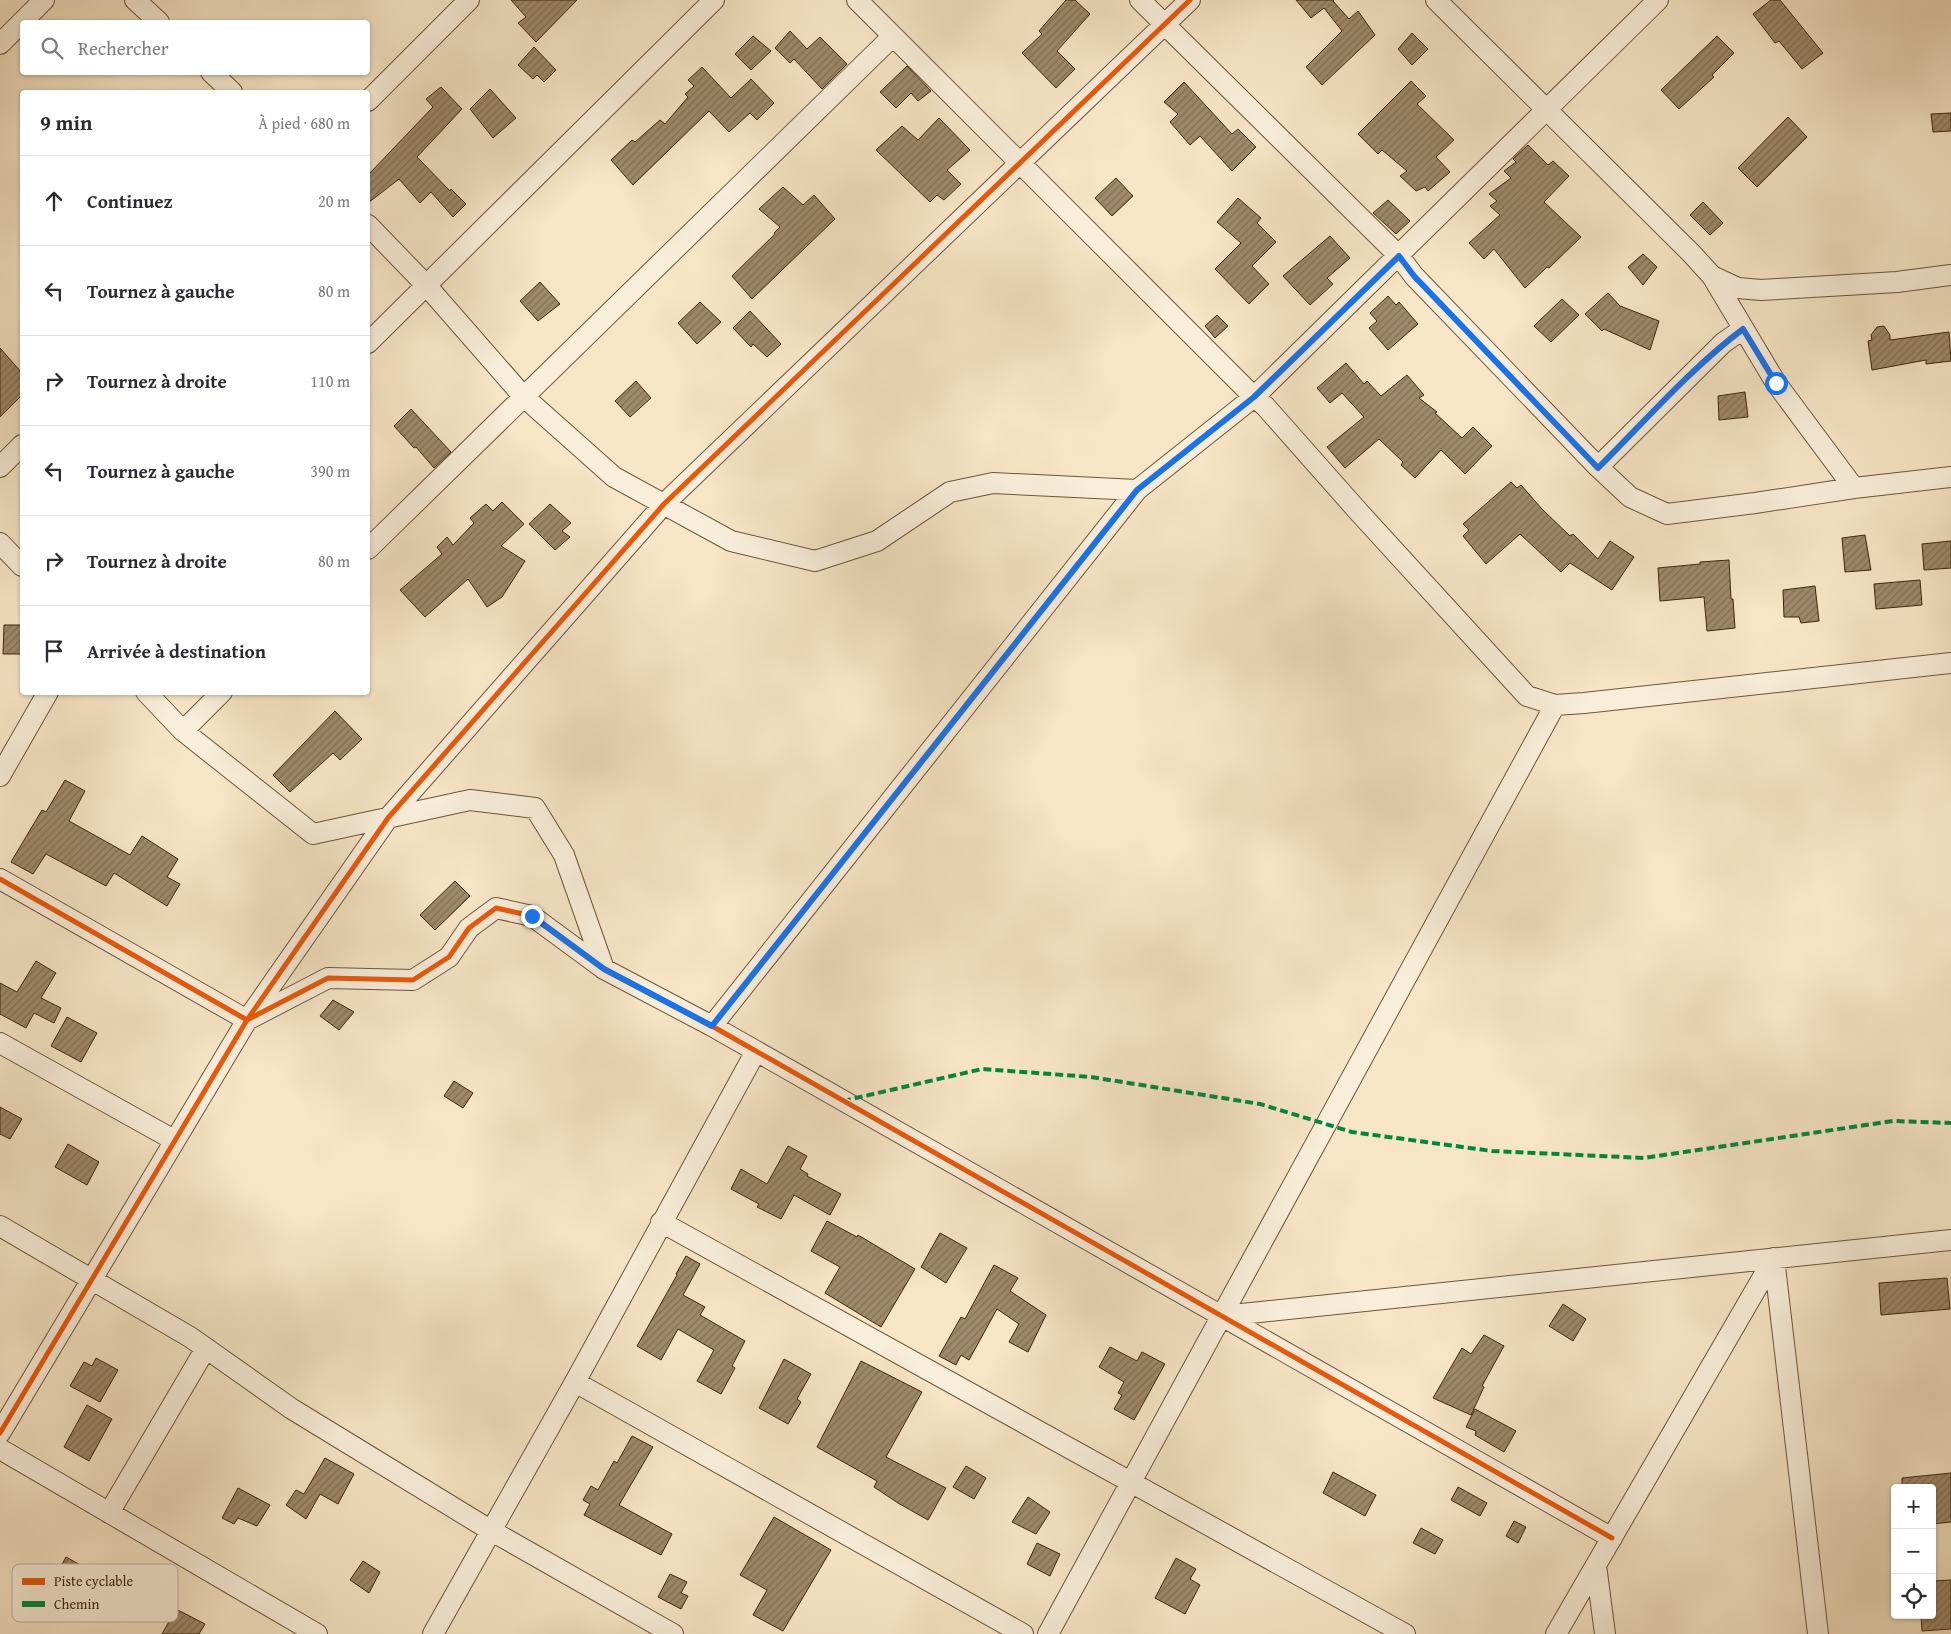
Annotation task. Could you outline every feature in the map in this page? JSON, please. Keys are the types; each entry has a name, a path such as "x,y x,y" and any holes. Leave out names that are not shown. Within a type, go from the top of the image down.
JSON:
{"street":[{"path":"24,20 44,0"},
{"path":"135,0 157,20"},
{"path":"370,99 470,0"},
{"path":"370,341 714,0"},
{"path":"857,0 1265,406 1527,696 1555,705 1584,703 1777,684 1951,663"},
{"path":"1140,0 1399,256 1414,276 1598,468 1630,497 1667,514 1854,488 1951,477"},
{"path":"0,1433 247,1020 388,818 664,504 1190,0"},
{"path":"1436,0 1712,276 1776,383 1854,488"},
{"path":"712,1026 1137,490 1254,397 1658,0"},
{"path":"0,44 20,24"},
{"path":"370,547 892,36"},
{"path":"214,75 230,90"},
{"path":"370,227 426,285 523,396 614,477 731,541 815,561 877,541 950,492 993,483 1137,490"},
{"path":"1712,276 1738,288 1761,290 1897,282 1951,275"},
{"path":"1598,468 1717,350 1743,329"},
{"path":"0,467 20,446"},
{"path":"0,543 20,564"},
{"path":"0,776 46,695"},
{"path":"149,695 183,731 313,834 470,800 535,808 564,855 604,969"},
{"path":"183,731 219,695"},
{"path":"1048,1634 1555,705"},
{"path":"0,879 247,1020"},
{"path":"247,1020 328,978 413,980 448,958 469,928 496,908 532,916 604,969 712,1026 1612,1538"},
{"path":"0,1043 174,1140"},
{"path":"433,1634 756,1051"},
{"path":"661,1222 1405,1634"},
{"path":"0,1226 206,1348 292,1409 490,1530 673,1634"},
{"path":"1222,1316 1951,1240"},
{"path":"1556,1634 1774,1258"},
{"path":"1774,1258 1818,1634"},
{"path":"109,1513 206,1348"},
{"path":"574,1382 1022,1634"},
{"path":"0,1449 317,1634"},
{"path":"1596,1565 1605,1634"}],"building":[{"path":"511,0 577,0 536,42 518,23 526,17"},
{"path":"1066,0 1075,0 1090,14 1057,51 1075,69 1056,88 1022,53 1042,34 1039,31"},
{"path":"1296,0 1334,0 1349,19 1358,11 1375,35 1322,85 1306,67 1342,31 1324,8 1311,18"},
{"path":"1771,0 1780,0 1823,53 1802,69 1779,41 1775,43 1753,14"},
{"path":"790,31 807,49 820,37 847,64 822,89 794,59 790,63 775,48"},
{"path":"1412,33 1428,49 1412,65 1398,49"},
{"path":"753,36 771,51 751,70 735,54"},
{"path":"1717,36 1734,53 1712,75 1714,77 1679,109 1661,90"},
{"path":"534,47 556,70 544,82 537,75 533,79 518,65"},
{"path":"907,66 931,91 918,101 911,93 896,108 880,92"},
{"path":"702,67 731,98 751,79 774,103 757,120 750,113 729,132 709,111 633,185 611,160 632,140 635,142 660,120 665,124 688,97 685,94 694,86 688,80"},
{"path":"1411,81 1426,96 1417,104 1454,140 1436,157 1450,172 1428,191 1425,187 1416,191 1400,176 1407,171 1382,150 1378,154 1358,134"},
{"path":"1184,82 1232,134 1238,129 1256,147 1232,171 1200,136 1190,145 1170,122 1178,114 1164,102"},
{"path":"441,87 462,109 417,157 450,191 451,189 466,204 453,217 431,192 420,203 399,179 370,201 370,173 433,107 426,99"},
{"path":"490,89 516,118 493,138 470,109"},
{"path":"1951,113 1951,131 1933,132 1931,114"},
{"path":"1788,117 1807,137 1757,187 1738,168"},
{"path":"939,118 970,150 947,170 961,184 944,200 937,195 930,202 876,150 902,126 918,140"},
{"path":"1528,145 1548,165 1553,161 1569,176 1544,202 1581,237 1525,288 1494,249 1484,259 1469,243 1500,215 1490,206 1497,201 1489,194 1511,178 1504,171 1516,162 1513,159"},
{"path":"1116,178 1133,196 1112,216 1095,198"},
{"path":"783,187 803,205 814,195 835,219 752,299 732,276 780,227 759,209"},
{"path":"1238,198 1261,218 1257,223 1276,242 1252,266 1269,284 1249,304 1215,269 1241,243 1217,222"},
{"path":"1388,200 1410,221 1396,234 1373,213"},
{"path":"1703,202 1723,223 1710,235 1690,215"},
{"path":"1330,236 1350,258 1327,278 1333,284 1310,305 1283,276"},
{"path":"1643,254 1657,267 1643,285 1628,267"},
{"path":"540,282 560,304 538,321 520,301"},
{"path":"1608,293 1620,306 1659,321 1650,350 1604,329 1602,331 1585,314"},
{"path":"1388,296 1396,305 1399,302 1418,324 1388,350 1369,328 1377,321 1370,313"},
{"path":"1562,299 1579,315 1551,342 1534,326"},
{"path":"700,302 721,322 697,344 678,323"},
{"path":"750,311 781,344 767,357 753,344 751,347 733,328"},
{"path":"1217,315 1228,326 1215,338 1205,326"},
{"path":"1884,326 1890,335 1890,340 1949,332 1951,361 1926,364 1926,360 1872,370 1868,341 1872,340 1871,335 1877,327"},
{"path":"0,348 20,371 20,397 0,417"},
{"path":"1346,363 1364,384 1367,381 1381,396 1407,375 1424,395 1419,398 1437,412 1435,413 1462,438 1473,427 1492,446 1465,474 1441,450 1415,478 1401,465 1403,462 1379,439 1345,468 1327,447 1364,417 1342,393 1330,403 1317,388"},
{"path":"636,381 651,398 630,417 615,401"},
{"path":"1745,392 1748,417 1719,420 1718,396"},
{"path":"411,409 451,452 434,468 394,426"},
{"path":"1511,482 1517,488 1521,485 1570,536 1573,534 1598,559 1610,541 1634,557 1612,590 1570,563 1561,572 1520,534 1486,564 1463,536 1469,530 1463,524"},
{"path":"502,502 524,524 501,546 525,561 502,597 487,607 468,579 425,617 400,590 442,554 437,547 447,537 453,545 474,523 470,518 486,504 493,511"},
{"path":"550,504 571,523 562,531 570,537 555,550 529,524"},
{"path":"1865,535 1871,570 1845,572 1842,538"},
{"path":"1951,541 1951,568 1924,570 1922,544"},
{"path":"1729,560 1735,628 1707,631 1704,597 1660,601 1658,568"},
{"path":"1920,580 1922,605 1876,609 1874,584"},
{"path":"1815,586 1819,621 1801,623 1799,617 1784,617 1783,590"},
{"path":"4,625 20,625 20,654 3,654"},
{"path":"335,711 362,739 340,760 333,753 290,792 273,775"},
{"path":"65,780 85,791 69,821 130,855 142,836 178,859 167,877 180,884 167,906 114,873 106,886 46,854 33,874 11,862 42,810 46,812"},
{"path":"455,881 470,896 435,930 420,915"},
{"path":"36,961 56,973 41,998 61,1008 54,1023 34,1013 26,1028 0,1014 0,983 17,992"},
{"path":"333,1000 354,1012 339,1030 320,1016"},
{"path":"67,1017 97,1033 81,1062 51,1046"},
{"path":"454,1081 473,1093 463,1108 444,1096"},
{"path":"0,1107 22,1119 10,1139 0,1134"},
{"path":"68,1144 99,1162 87,1185 55,1167"},
{"path":"788,1146 807,1156 800,1169 808,1174 807,1176 841,1194 830,1215 794,1195 781,1219 757,1207 759,1204 731,1189 741,1169 767,1184"},
{"path":"827,1221 857,1237 858,1235 915,1269 881,1327 825,1293 840,1267 811,1251"},
{"path":"940,1233 967,1248 946,1283 921,1267"},
{"path":"686,1256 700,1264 683,1295 705,1307 700,1315 745,1341 732,1366 735,1368 721,1394 697,1381 714,1350 678,1329 661,1360 637,1346"},
{"path":"994,1265 1018,1278 1010,1291 1046,1315 1028,1352 1009,1342 1019,1324 997,1309 969,1360 961,1355 956,1365 939,1356 961,1317 965,1319"},
{"path":"1947,1278 1950,1309 1881,1315 1879,1283"},
{"path":"1563,1304 1586,1319 1573,1341 1549,1326"},
{"path":"1484,1335 1504,1346 1482,1386 1484,1387 1471,1415 1433,1398 1462,1348 1471,1354"},
{"path":"1110,1347 1137,1361 1142,1352 1165,1364 1134,1420 1114,1409 1122,1395 1118,1393 1124,1382 1099,1367"},
{"path":"96,1358 118,1370 100,1402 70,1386 84,1362 92,1366"},
{"path":"784,1359 811,1374 797,1399 801,1402 788,1424 759,1408"},
{"path":"861,1361 922,1392 886,1457 946,1488 928,1520 874,1487 877,1481 817,1447"},
{"path":"87,1405 112,1419 89,1461 64,1447"},
{"path":"1475,1409 1516,1431 1504,1452 1475,1435 1476,1431 1466,1427"},
{"path":"632,1436 653,1447 619,1505 672,1534 661,1555 584,1515 590,1504 583,1500 591,1486 598,1490 614,1461 617,1463"},
{"path":"325,1458 354,1474 338,1504 320,1494 306,1519 286,1505 296,1490 304,1494"},
{"path":"966,1466 986,1478 974,1499 953,1487"},
{"path":"1333,1472 1376,1495 1365,1516 1323,1493"},
{"path":"1951,1473 1951,1522 1936,1524 1936,1484 1902,1484 1902,1478"},
{"path":"1458,1487 1487,1503 1480,1516 1451,1500"},
{"path":"238,1488 270,1505 257,1526 238,1518 234,1524 222,1518"},
{"path":"1028,1497 1050,1512 1036,1534 1012,1522"},
{"path":"774,1517 831,1550 783,1631 753,1615 767,1590 740,1575"},
{"path":"1514,1521 1526,1527 1518,1543 1506,1536"},
{"path":"1421,1528 1443,1540 1435,1554 1413,1543"},
{"path":"1037,1543 1060,1554 1050,1576 1027,1564"},
{"path":"66,1557 79,1564 62,1564"},
{"path":"1176,1558 1196,1569 1190,1579 1200,1585 1185,1614 1155,1598"},
{"path":"363,1561 380,1572 369,1593 350,1580"},
{"path":"670,1574 687,1582 681,1593 688,1596 681,1609 658,1597"},
{"path":"1951,1580 1951,1629 1922,1631 1921,1619 1936,1619 1936,1581"},
{"path":"178,1610 205,1624 199,1634 162,1634 169,1622 178,1622"}],"marked path":[{"path":"843,1101 982,1069 1091,1077 1260,1104 1352,1132 1492,1151 1644,1158 1893,1121 1951,1123"}],"cycle path":[{"path":"0,879 247,1020 388,818 664,504 1190,0"},
{"path":"0,1433 247,1020 328,978 413,980 449,957 469,928 496,908 532,916 604,969 712,1026 1612,1538"}],"route":[{"path":"532,916 604,969 712,1026 1137,490 1254,397 1399,256 1414,276 1598,468 1724,343 1743,329 1776,383"}]}
